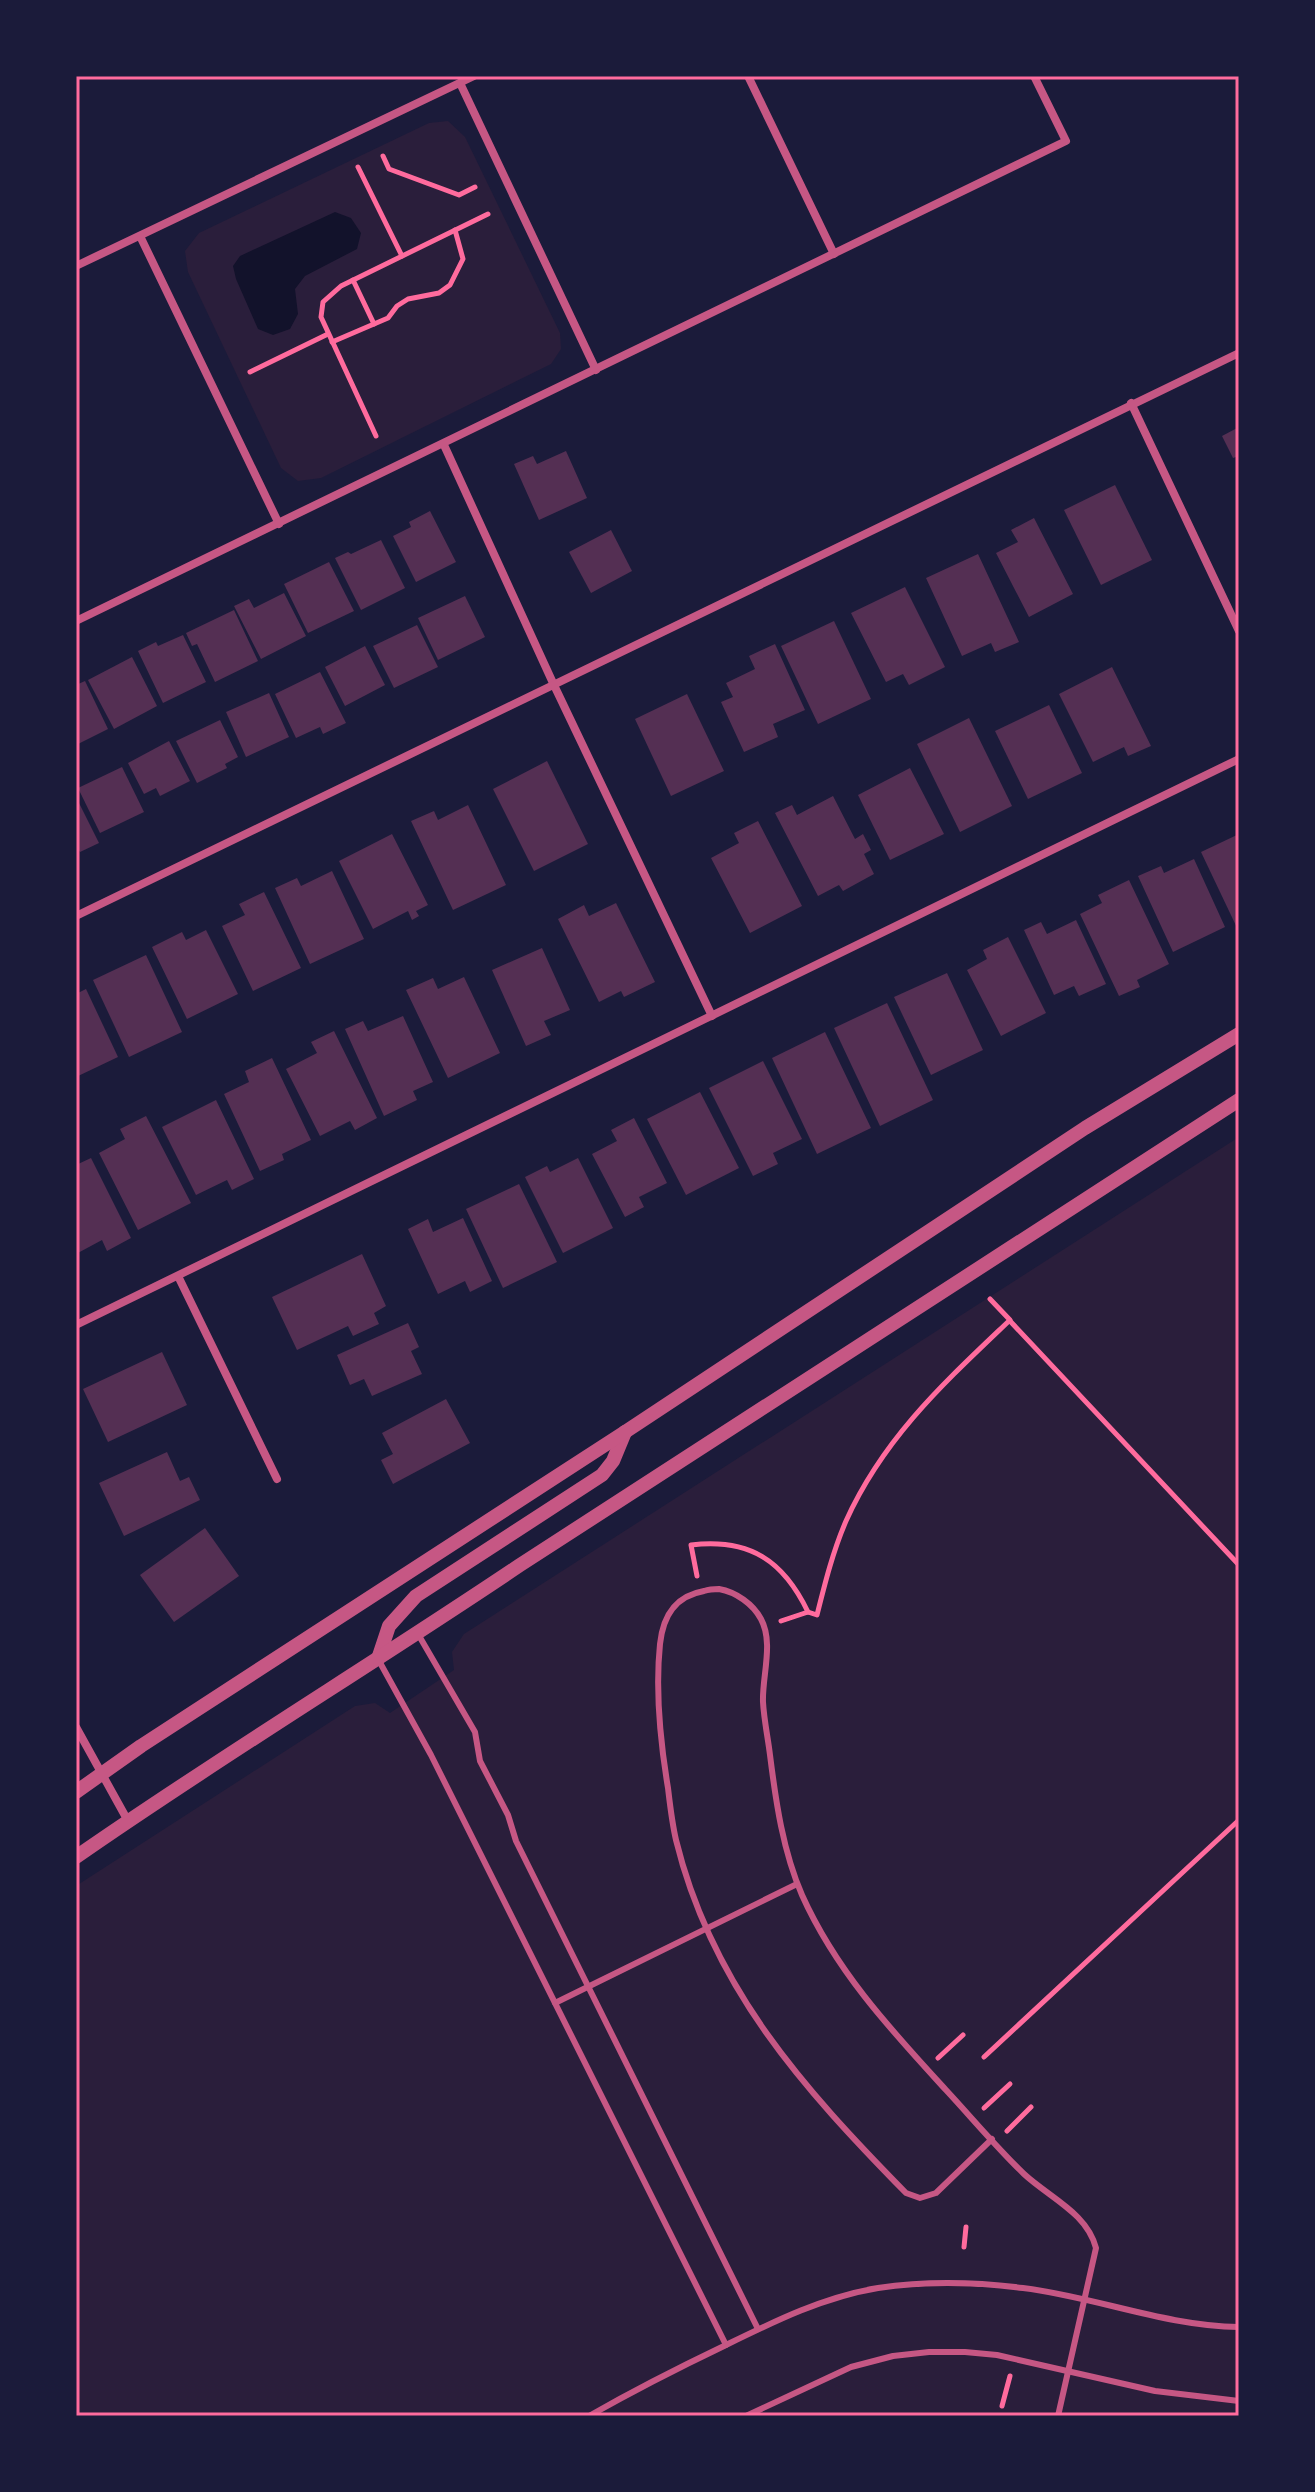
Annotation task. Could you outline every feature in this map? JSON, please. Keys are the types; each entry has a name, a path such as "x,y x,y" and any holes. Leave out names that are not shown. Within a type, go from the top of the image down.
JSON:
{"street":[{"path":"76,266 474,76"},
{"path":"748,76 834,254"},
{"path":"76,621 1066,141 1034,76"},
{"path":"460,83 596,370"},
{"path":"140,236 279,524"},
{"path":"76,916 1239,353"},
{"path":"1131,403 1239,631"},
{"path":"444,445 553,683 712,1016"},
{"path":"76,1325 1239,759"},
{"path":"76,1792 100,1773 1085,1128 1239,1034"},
{"path":"76,1857 1239,1100"},
{"path":"178,1276 277,1479"},
{"path":"378,1659 389,1626 416,1596 602,1475 613,1461 625,1432"},
{"path":"76,1727 128,1821"}],"lane":[{"path":"994,2141 936,2193 920,2198 906,2193 786,2062 748,2008 706,1928 676,1841 659,1725 657,1678 661,1638 668,1612 688,1594 718,1589 744,1599 762,1622 766,1648 763,1701 776,1802 789,1863 823,1936 852,1982 882,2022 973,2119 994,2141 1025,2174 1092,2231 1096,2248 1058,2416"},
{"path":"418,1634 475,1732 480,1761 508,1815 516,1841 758,2329"},
{"path":"378,1659 431,1755 726,2345"},
{"path":"555,2003 797,1884"},
{"path":"589,2416 758,2329 832,2299 923,2282 1026,2288 1181,2321 1239,2327"},
{"path":"746,2416 851,2367 893,2356 929,2352 965,2352 1014,2359 1155,2391 1239,2401"}],"path":[{"path":"383,156 389,169 459,195 475,187"},
{"path":"358,167 402,256"},
{"path":"376,436 321,317 323,302 329,294 353,280 488,214"},
{"path":"332,342 388,318 397,306 408,299 439,293 450,285 463,259 455,230"},
{"path":"353,280 374,324"},
{"path":"250,372 328,334"},
{"path":"990,1299 1239,1565"},
{"path":"763,1626 808,1612 817,1615 831,1561 846,1521 893,1439 937,1389 1010,1320"},
{"path":"700,1592 691,1545 713,1543 739,1546 762,1555 781,1571 797,1590 808,1612"},
{"path":"984,2057 1239,1820"},
{"path":"926,2069 963,2035"},
{"path":"973,2119 1010,2084"},
{"path":"994,2141 1031,2107"},
{"path":"964,2247 966,2227"},
{"path":"1002,2406 1014,2359"}],"shaded area":[{"path":"448,121 465,137 560,333 561,349 551,364 321,478 298,481 281,468 188,272 185,251 199,233 429,123"},
{"path":"335,212 351,218 361,233 357,249 305,276 295,289 298,314 290,329 273,335 258,329 233,266 240,256"},
{"path":"1239,1137 1239,2416 76,2416 76,1886 355,1706 375,1703 390,1713 454,1670 452,1652 464,1634"}],"building":[{"path":"1239,427 1239,456 1233,458 1222,436"},
{"path":"566,451 587,498 539,520 514,464 533,456 537,464"},
{"path":"1115,485 1152,560 1101,585 1064,510"},
{"path":"430,511 456,562 416,582 393,536 411,527 409,522"},
{"path":"1034,518 1073,594 1029,617 996,553 1018,542 1011,530"},
{"path":"611,530 632,571 591,593 569,552"},
{"path":"381,540 405,588 361,610 335,558"},
{"path":"978,554 1019,642 995,652 991,643 962,656 926,578"},
{"path":"329,562 354,611 308,633 284,584"},
{"path":"905,587 945,667 909,685 903,674 886,682 851,613"},
{"path":"284,593 306,636 261,659 234,606 249,599 254,608"},
{"path":"465,596 485,637 438,660 418,618"},
{"path":"234,610 258,661 215,682 197,644 192,646 186,633"},
{"path":"834,621 871,699 818,724 781,646"},
{"path":"417,625 438,667 394,688 373,646"},
{"path":"183,635 206,682 163,703 138,651 156,642 158,646"},
{"path":"775,644 805,710 773,724 778,737 744,752 721,702 733,697 726,683 755,669 749,656"},
{"path":"365,646 385,685 345,706 325,667"},
{"path":"132,657 157,706 114,729 88,680"},
{"path":"1112,667 1151,746 1128,756 1124,747 1093,762 1059,694"},
{"path":"320,672 346,723 323,734 320,727 296,738 275,694"},
{"path":"85,681 108,729 76,745 76,685"},
{"path":"269,693 289,737 246,757 226,712"},
{"path":"687,694 724,771 671,796 635,719"},
{"path":"1049,705 1082,773 1028,799 995,731"},
{"path":"969,718 1012,806 960,832 917,744"},
{"path":"220,720 238,757 225,764 227,768 197,783 176,741"},
{"path":"169,741 190,781 160,796 156,788 144,794 128,763"},
{"path":"547,761 588,844 534,871 493,789"},
{"path":"122,767 144,812 100,833 78,788"},
{"path":"910,768 944,834 890,860 858,795"},
{"path":"833,796 855,839 863,834 871,850 864,854 874,874 843,891 839,885 818,896 775,813 792,805 797,815"},
{"path":"76,797 99,843 80,852 76,845"},
{"path":"468,805 506,885 453,910 411,821 434,811 438,820"},
{"path":"758,821 802,906 750,933 711,858 739,843 734,833"},
{"path":"392,834 428,905 416,911 419,916 412,920 408,911 373,929 339,861"},
{"path":"1239,834 1239,932 1201,852"},
{"path":"1194,859 1225,927 1173,952 1138,876 1161,866 1164,873"},
{"path":"332,871 364,939 310,964 275,888 297,878 301,886"},
{"path":"1129,880 1169,964 1137,980 1140,987 1119,996 1080,914 1102,903 1098,895"},
{"path":"264,892 301,968 253,991 222,926 245,915 239,904"},
{"path":"616,903 655,982 624,997 621,991 599,1002 558,919 584,905 589,916"},
{"path":"1076,920 1106,984 1079,996 1074,986 1054,995 1024,930 1041,922 1047,934"},
{"path":"206,930 238,994 187,1019 152,947 182,932 186,940"},
{"path":"1008,937 1046,1013 1001,1036 967,970 987,959 983,950"},
{"path":"542,948 570,1010 544,1021 551,1035 526,1046 492,970"},
{"path":"146,955 182,1032 129,1057 93,980"},
{"path":"947,973 983,1050 931,1075 894,997"},
{"path":"464,977 500,1053 448,1078 406,990 433,978 438,989"},
{"path":"86,989 118,1057 76,1077 76,994"},
{"path":"887,1003 933,1100 880,1126 834,1028"},
{"path":"403,1016 433,1082 413,1091 417,1100 384,1116 345,1029 363,1021 368,1031"},
{"path":"334,1031 377,1118 355,1130 350,1121 320,1136 286,1069 317,1053 311,1042"},
{"path":"825,1032 871,1128 817,1154 772,1058"},
{"path":"272,1058 311,1140 282,1154 284,1160 260,1171 224,1094 249,1082 245,1071"},
{"path":"763,1061 802,1139 773,1153 778,1164 753,1176 709,1088"},
{"path":"700,1092 739,1168 686,1195 647,1119"},
{"path":"216,1100 254,1179 232,1190 227,1180 196,1195 162,1127"},
{"path":"146,1116 191,1203 138,1230 99,1153 125,1139 120,1129"},
{"path":"634,1118 667,1183 639,1197 644,1207 625,1217 592,1154 617,1141 611,1130"},
{"path":"91,1158 131,1238 107,1251 102,1240 76,1254 76,1165"},
{"path":"578,1158 613,1228 563,1253 525,1177 547,1166 550,1172"},
{"path":"519,1184 557,1262 503,1288 466,1209"},
{"path":"463,1218 492,1281 470,1292 465,1281 438,1294 408,1229 428,1219 433,1232"},
{"path":"362,1254 386,1306 374,1313 379,1324 353,1336 348,1326 297,1350 272,1297"},
{"path":"408,1323 419,1347 411,1351 422,1374 372,1396 364,1379 350,1385 337,1355"},
{"path":"162,1352 187,1405 108,1442 83,1389"},
{"path":"446,1399 470,1443 393,1484 381,1460 393,1454 382,1433"},
{"path":"167,1452 180,1481 189,1477 200,1500 124,1536 99,1483"},
{"path":"205,1528 239,1576 174,1622 140,1575"}]}
